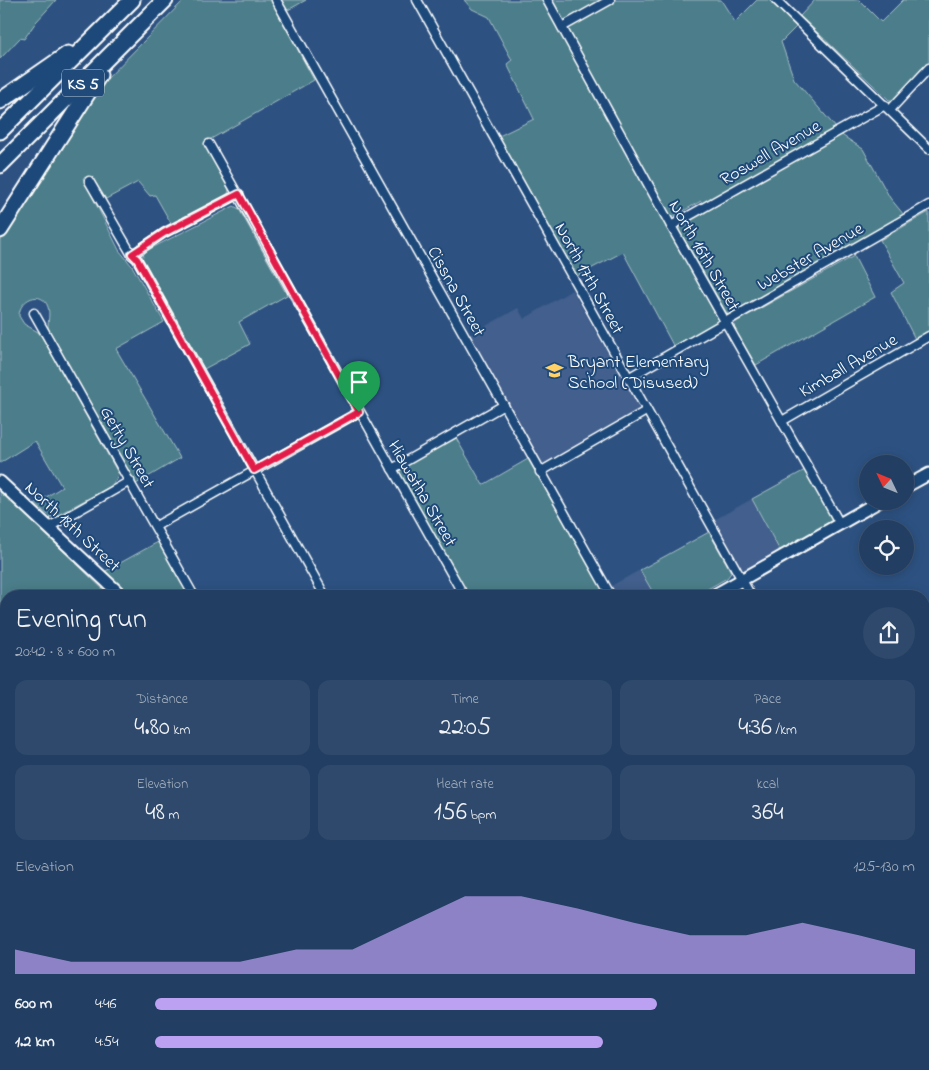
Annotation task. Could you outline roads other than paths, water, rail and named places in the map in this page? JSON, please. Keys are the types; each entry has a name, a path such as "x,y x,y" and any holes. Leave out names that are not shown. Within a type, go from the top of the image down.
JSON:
{"highway":[{"name":"KS 5","path":"0,131 132,0"},
{"name":"KS 5","path":"0,166 165,0"},
{"path":"0,101 100,32"},
{"path":"0,230 117,48"}],"main road":[{"path":"914,482 929,474"},
{"name":"North 18th Street","path":"0,482 116,590"},
{"path":"724,590 864,510"}],"street":[{"name":"Cissna Street","path":"276,0 608,590"},
{"name":"North 17th Street","path":"417,0 748,590"},
{"name":"North 16th Street","path":"547,0 670,226 840,524"},
{"path":"562,27 610,0"},
{"path":"776,0 929,149"},
{"name":"Roswell Avenue","path":"670,226 888,107 929,68"},
{"name":"Hiawatha Street","path":"209,144 239,194 359,412 461,590"},
{"path":"89,181 132,254 137,259 322,590"},
{"path":"132,254 189,219 239,194"},
{"name":"Webster Avenue","path":"628,378 929,205"},
{"name":"Getty Street","path":"34,313 191,590"},
{"name":"Kimball Avenue","path":"782,420 929,336"},
{"path":"392,469 504,405"},
{"path":"540,472 646,411"},
{"path":"156,526 359,412"},
{"path":"49,528 130,481"}],"place":[{"name":"Bryant Elementary School (Disused)","path":"554,371"}]}
